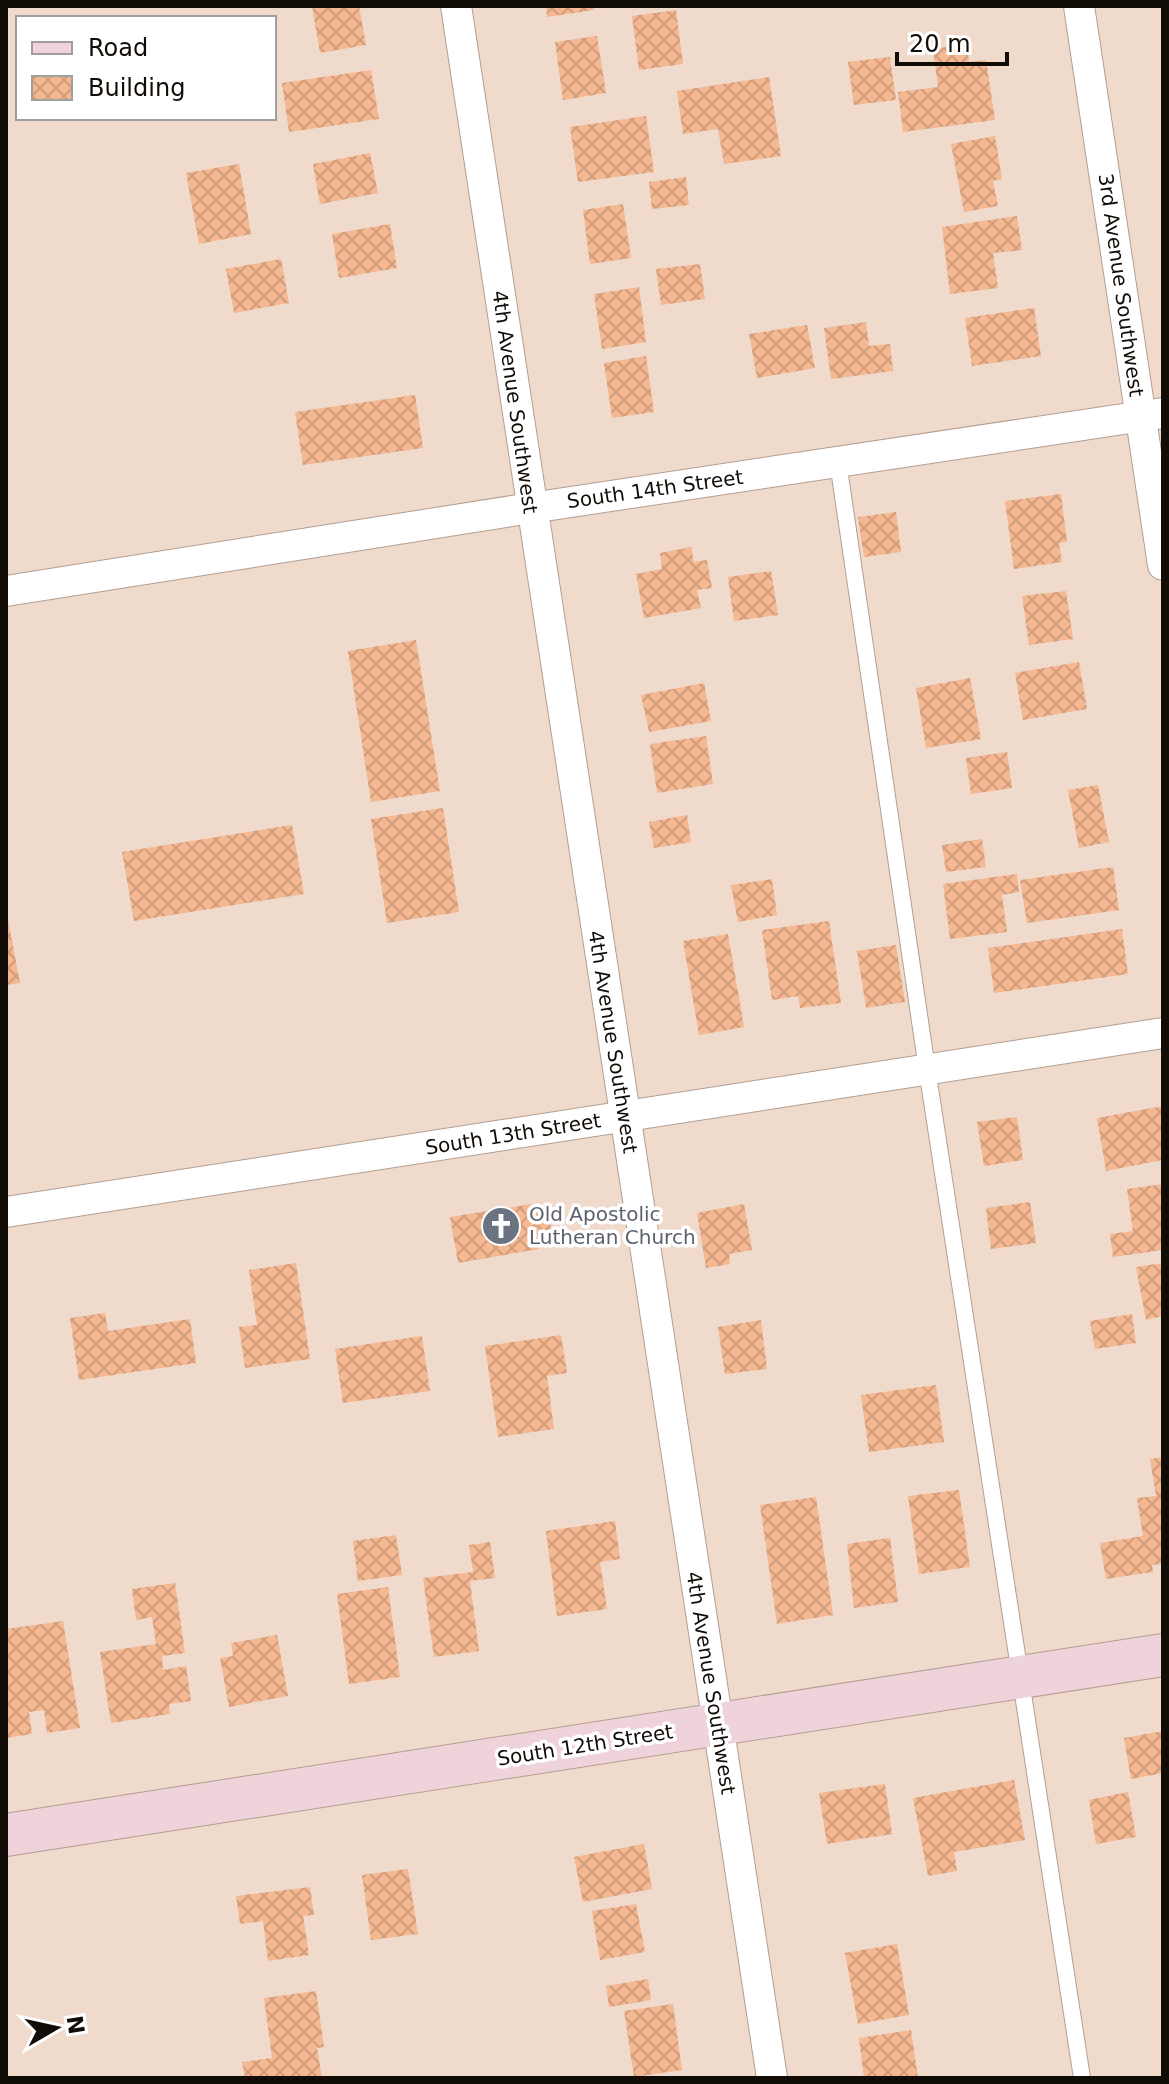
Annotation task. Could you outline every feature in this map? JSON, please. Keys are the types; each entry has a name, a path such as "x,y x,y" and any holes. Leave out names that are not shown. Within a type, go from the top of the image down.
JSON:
{"street":[{"name":"4th Avenue Southwest","path":"456,6 772,2078"},
{"name":"3rd Avenue Southwest","path":"1079,6 1152,415 1163,565"},
{"name":"South 14th Street","path":"6,591 1152,415"},
{"name":"South 13th Street","path":"6,1212 1163,1033"},
{"name":"South 12th Street","path":"6,1835 1163,1655"}],"lane":[{"path":"838,462 927,1069 1082,2078"}],"building":[{"path":"312,6 359,6 366,45 320,53"},
{"path":"546,6 594,6 594,10 547,17"},
{"path":"676,10 683,64 639,70 632,16"},
{"path":"597,36 606,93 563,100 555,42"},
{"path":"967,44 969,62 986,60 995,120 903,132 898,92 938,87 933,49"},
{"path":"890,57 896,100 854,105 848,62"},
{"path":"371,70 379,119 289,132 282,83"},
{"path":"769,77 781,156 724,164 718,129 683,134 677,91"},
{"path":"646,116 654,172 578,182 570,127"},
{"path":"995,136 1002,179 993,181 998,206 964,212 951,144"},
{"path":"370,153 378,193 320,204 313,164"},
{"path":"239,164 251,234 199,244 186,173"},
{"path":"686,177 689,205 652,209 649,182"},
{"path":"623,204 631,258 590,264 583,210"},
{"path":"1017,216 1022,250 993,253 998,288 950,294 942,227"},
{"path":"390,224 397,268 339,278 332,234"},
{"path":"281,259 289,303 234,313 226,269"},
{"path":"700,264 705,299 661,305 656,269"},
{"path":"639,287 646,342 602,349 594,294"},
{"path":"1034,308 1041,356 972,366 965,318"},
{"path":"866,322 869,346 890,344 893,371 831,379 824,328"},
{"path":"807,325 815,368 757,378 749,334"},
{"path":"646,356 654,412 612,418 604,363"},
{"path":"415,395 423,448 303,465 295,412"},
{"path":"1061,494 1067,542 1059,543 1062,562 1014,569 1005,501"},
{"path":"896,512 901,552 864,557 858,517"},
{"path":"691,547 694,562 707,560 712,588 697,590 701,608 644,618 636,574 662,569 660,553"},
{"path":"771,571 778,615 734,621 728,577"},
{"path":"1066,591 1073,639 1029,645 1022,596"},
{"path":"416,640 440,791 371,802 348,651"},
{"path":"1079,662 1087,709 1023,720 1015,673"},
{"path":"970,678 981,739 926,748 916,688"},
{"path":"704,683 711,721 649,732 641,695"},
{"path":"706,736 713,784 657,793 650,744"},
{"path":"1007,752 1012,788 971,794 966,758"},
{"path":"1098,785 1109,842 1079,848 1068,790"},
{"path":"443,808 459,912 387,923 371,819"},
{"path":"687,815 691,842 654,848 649,822"},
{"path":"292,825 304,894 134,921 122,852"},
{"path":"982,839 986,867 946,872 942,845"},
{"path":"1113,867 1119,910 1027,923 1020,880"},
{"path":"1017,874 1019,892 1002,895 1007,932 950,939 943,884"},
{"path":"772,879 777,915 738,922 731,885"},
{"path":"6,909 20,983 6,985"},
{"path":"829,921 841,1003 800,1008 798,996 772,1000 762,930"},
{"path":"1122,929 1128,974 994,993 988,948"},
{"path":"728,934 744,1027 699,1035 683,941"},
{"path":"896,945 905,1002 866,1008 857,951"},
{"path":"1163,1106 1163,1160 1106,1171 1097,1118"},
{"path":"1017,1117 1023,1160 984,1166 977,1122"},
{"path":"1163,1184 1163,1250 1113,1257 1110,1234 1133,1231 1127,1189"},
{"path":"1030,1202 1036,1243 991,1249 986,1208"},
{"name":"Old Apostolic Lutheran Church","path":"532,1204 533,1211 548,1209 552,1234 537,1236 539,1249 458,1263 450,1217"},
{"path":"744,1204 752,1250 729,1254 730,1264 706,1268 697,1213"},
{"path":"296,1263 310,1359 245,1368 239,1327 257,1325 249,1270"},
{"path":"1163,1263 1163,1316 1146,1320 1136,1267"},
{"path":"105,1313 108,1331 190,1319 196,1363 79,1380 70,1318"},
{"path":"1132,1314 1136,1343 1095,1349 1090,1321"},
{"path":"761,1320 767,1369 725,1374 718,1327"},
{"path":"561,1335 567,1373 547,1376 554,1429 498,1437 485,1346"},
{"path":"422,1336 430,1391 343,1403 335,1349"},
{"path":"936,1385 944,1442 869,1452 861,1395"},
{"path":"1163,1457 1163,1564 1152,1565 1153,1572 1106,1579 1100,1543 1143,1536 1137,1498 1156,1496 1150,1459"},
{"path":"959,1490 970,1567 919,1574 908,1496"},
{"path":"816,1497 833,1615 777,1624 760,1505"},
{"path":"615,1521 620,1559 600,1562 607,1609 557,1616 546,1531"},
{"path":"396,1535 402,1575 358,1581 353,1541"},
{"path":"890,1538 898,1602 854,1608 847,1544"},
{"path":"490,1542 495,1578 470,1581 479,1651 434,1657 423,1578 473,1572 469,1545"},
{"path":"175,1583 185,1653 162,1656 163,1670 186,1666 191,1701 169,1704 170,1714 111,1723 100,1652 156,1644 152,1617 136,1620 132,1589"},
{"path":"388,1587 400,1677 349,1684 337,1594"},
{"path":"63,1621 80,1728 47,1733 44,1710 29,1712 32,1734 6,1738 6,1629"},
{"path":"277,1635 288,1696 229,1707 220,1658 233,1656 231,1643"},
{"path":"1163,1731 1163,1773 1131,1779 1124,1738"},
{"path":"1014,1780 1025,1840 954,1852 957,1871 928,1876 913,1798"},
{"path":"885,1784 892,1834 827,1844 819,1793"},
{"path":"1128,1792 1136,1837 1096,1844 1089,1800"},
{"path":"644,1844 652,1889 583,1902 574,1857"},
{"path":"408,1869 418,1934 371,1940 362,1875"},
{"path":"310,1887 314,1915 303,1916 309,1955 268,1961 263,1921 240,1924 236,1896"},
{"path":"636,1904 645,1952 600,1960 592,1911"},
{"path":"897,1944 909,2015 858,2024 845,1953"},
{"path":"648,1979 651,2000 609,2007 606,1986"},
{"path":"316,1991 324,2047 317,2048 322,2078 245,2078 242,2062 272,2058 264,1998"},
{"path":"673,2004 682,2070 634,2077 624,2011"},
{"path":"911,2030 918,2078 864,2078 859,2038"}],"place":[{"name":"Old Apostolic Lutheran Church","path":"501,1226"}]}
